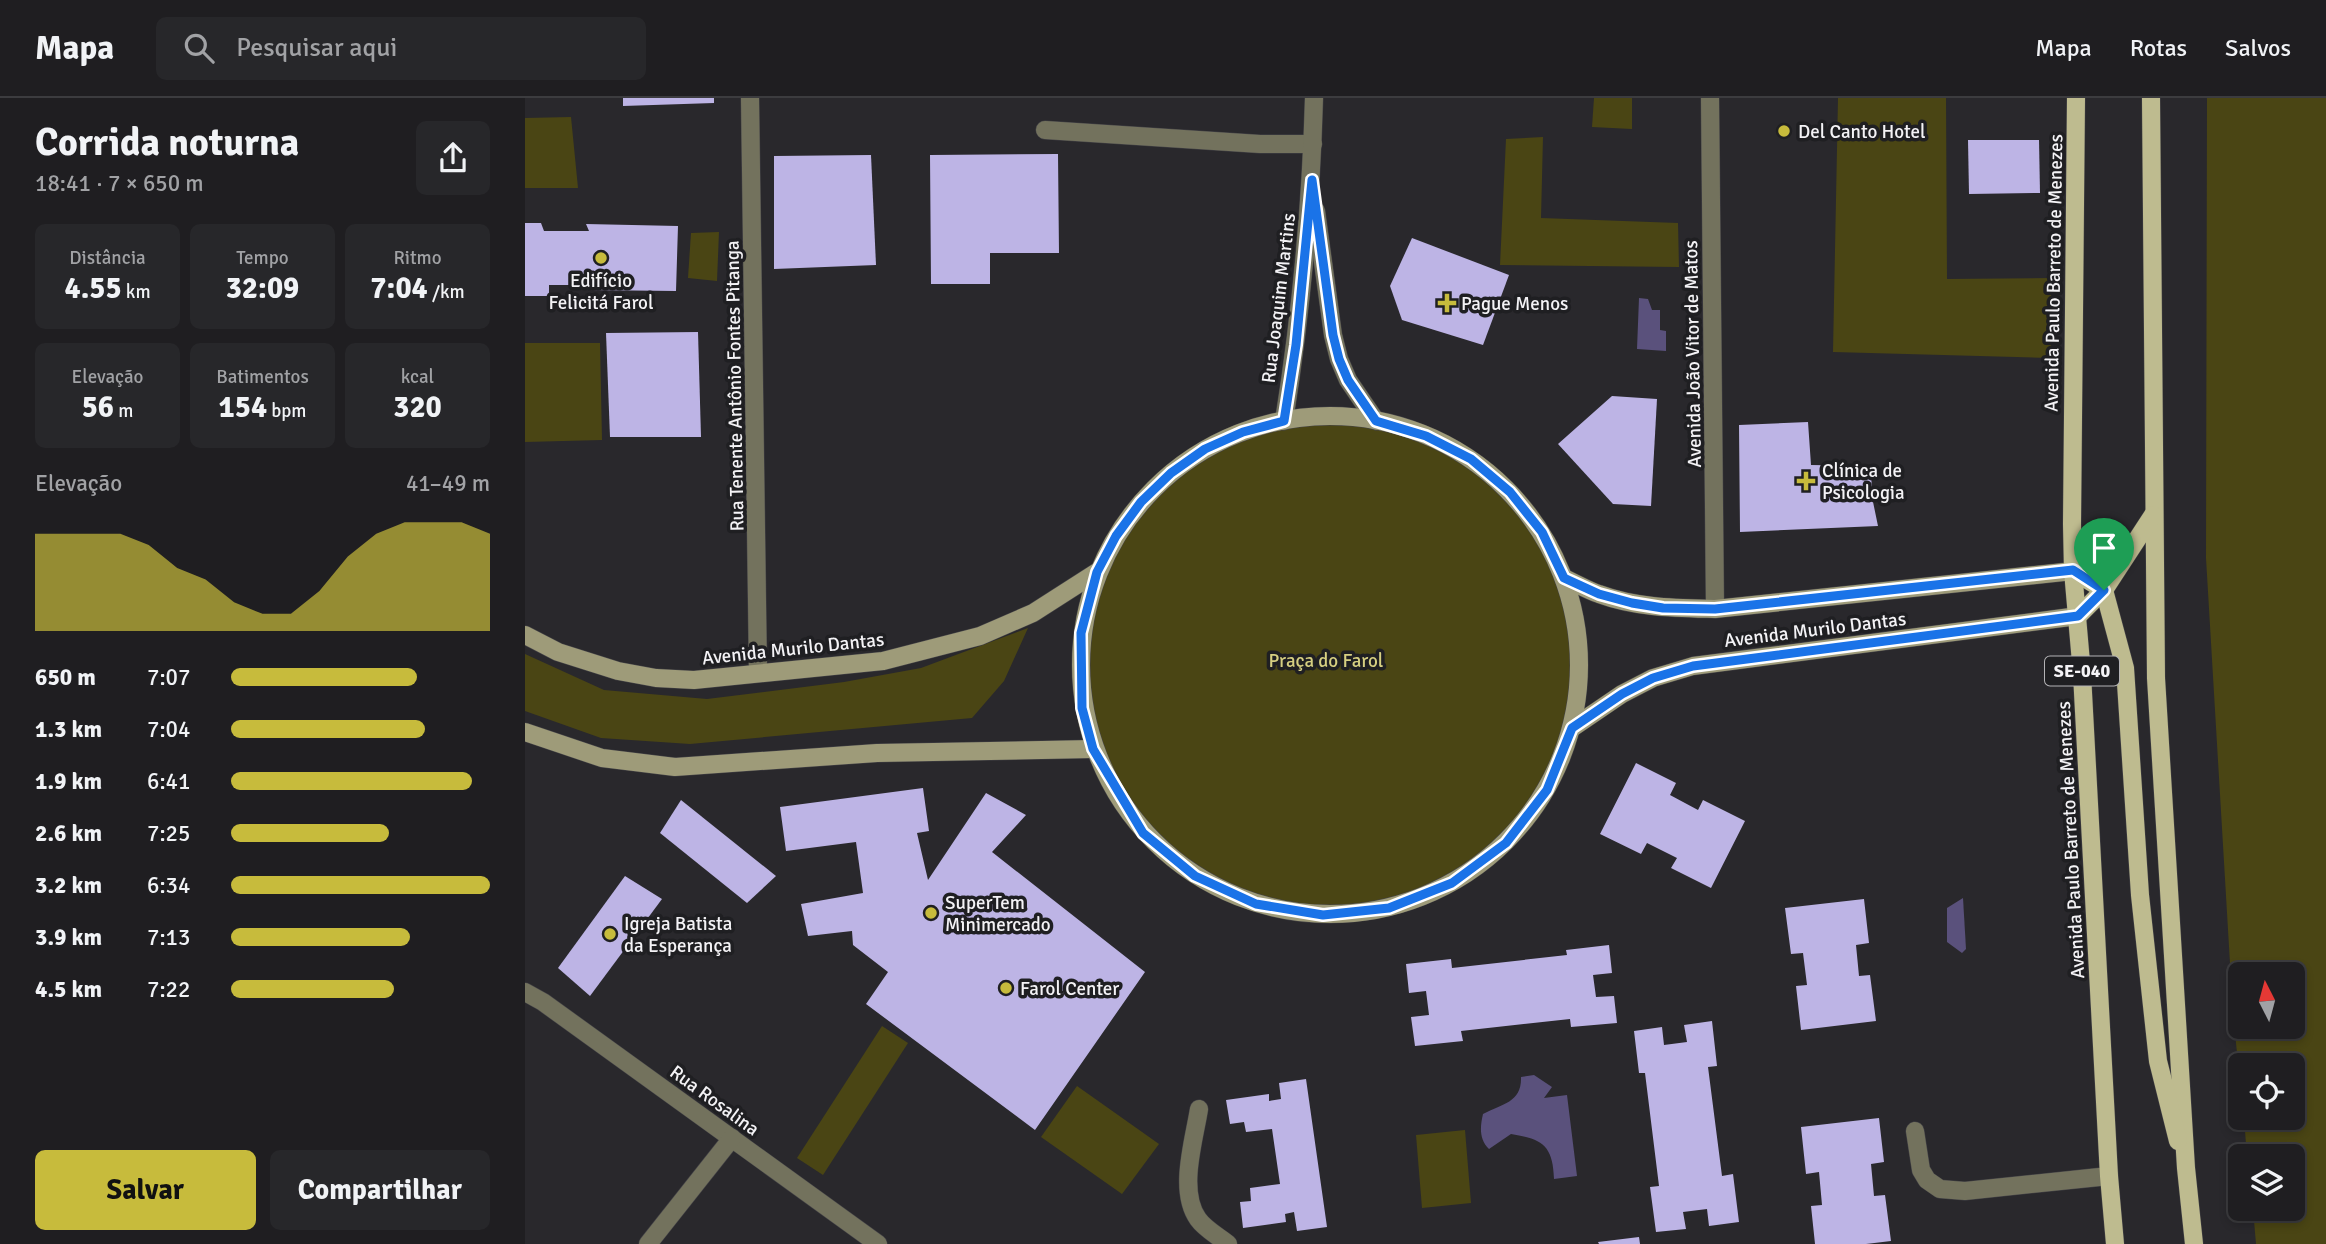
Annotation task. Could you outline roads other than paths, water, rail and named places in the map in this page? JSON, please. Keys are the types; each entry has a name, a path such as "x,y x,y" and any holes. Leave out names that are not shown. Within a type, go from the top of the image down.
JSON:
{"main road":[{"name":"Avenida Paulo Barreto de Menezes","path":"2076,98 2073,570 2078,616 2115,1244"},
{"path":"2151,98 2156,678 2186,1168 2194,1244"},
{"name":"Avenida Murilo Dantas","path":"1349,417 1376,421 1426,436 1471,459 1510,492 1542,532 1564,578 1580,652 1572,728 1547,790 1506,843 1452,883 1389,908 1323,915 1256,904 1195,876 1143,833 1093,749 1082,708 1081,633 1097,572 1128,518 1171,473 1205,449 1243,432 1284,421 1349,417"},
{"path":"2078,616 2104,590 2153,515"},
{"name":"Avenida Murilo Dantas","path":"1564,578 1599,594 1632,603 1663,608 1715,609 2073,570"},
{"path":"2073,570 2104,590 2125,668 2140,895 2158,1061 2186,1168"},
{"name":"Avenida Murilo Dantas","path":"525,635 558,652 618,671 656,678 694,680 883,661 980,636 1033,613 1097,572"},
{"name":"Avenida Murilo Dantas","path":"1572,728 1643,683 1693,666 2078,616"},
{"path":"525,732 602,758 675,767 877,753 1093,749"}],"street":[{"name":"Rua Tenente Antônio Fontes Pitanga","path":"750,98 758,673"},
{"name":"Rua Joaquim Martins","path":"1284,421 1296,345 1312,180 1314,98"},
{"name":"Avenida João Vitor de Matos","path":"1710,98 1715,609"},
{"path":"1045,131 1260,144 1313,144"},
{"name":"Rua Joaquim Martins","path":"1312,180 1333,335 1339,359 1348,380 1376,421"},
{"name":"Rua Rosalina","path":"525,992 543,1002 878,1244"},
{"path":"1199,1109 1187,1193 1199,1222 1228,1244"},
{"path":"1915,1131 1921,1170 1927,1181 1941,1189 1965,1191 2109,1176"},
{"path":"648,1244 732,1138"}],"place":[{"name":"Del Canto Hotel","path":"1784,131"},
{"name":"Edifício Felicitá Farol","path":"601,258"},
{"name":"Pague Menos","path":"1447,303"},
{"name":"Clínica de Psicologia","path":"1806,481"},
{"name":"SuperTem Minimercado","path":"931,913"},
{"name":"Igreja Batista da Esperança","path":"610,934"},
{"name":"Farol Center","path":"1006,988"}],"park label":[{"name":"Praça do Farol","path":"1326,660"}]}
